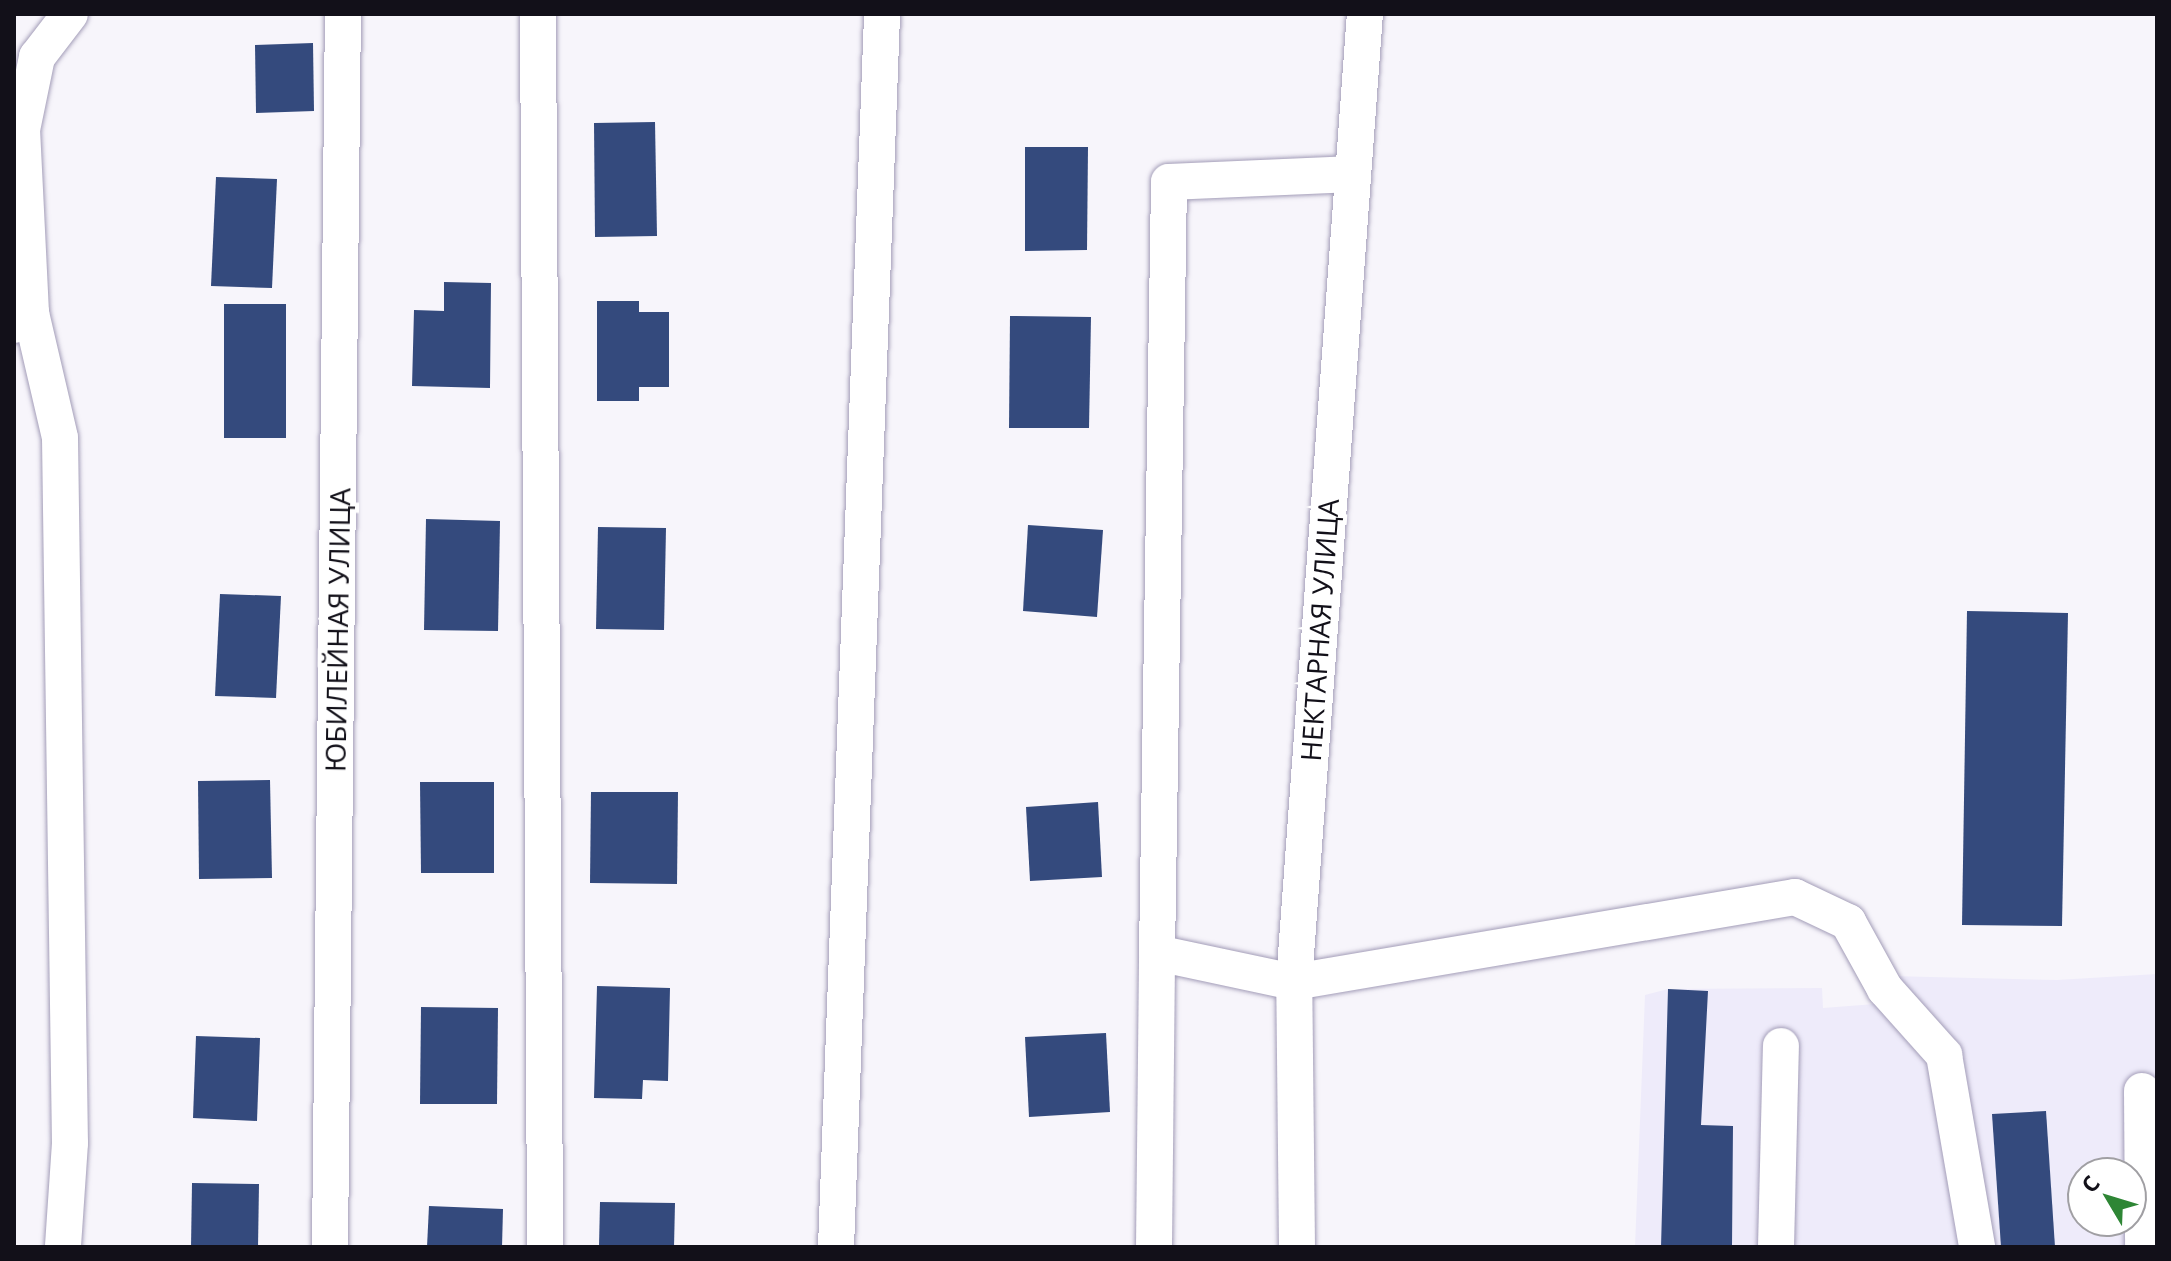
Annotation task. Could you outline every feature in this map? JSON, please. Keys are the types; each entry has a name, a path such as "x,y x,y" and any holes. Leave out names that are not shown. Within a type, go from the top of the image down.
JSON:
{"street":[{"path":"63,1247 70,1143 60,438 22,319 22,130 37,57 70,14"},
{"name":"ЮБИЛЕЙНАЯ УЛИЦА","path":"330,1247 343,14"},
{"path":"538,14 545,1247"},
{"path":"836,1247 882,14"},
{"name":"НЕКТАРНАЯ УЛИЦА","path":"1297,1247 1294,982 1365,14"},
{"path":"1154,1247 1169,182 1353,174"},
{"path":"1157,953 1294,982 1795,897 1848,922 1885,989 1944,1055 1977,1247"},
{"path":"1776,1247 1781,1046"},
{"path":"2142,1091 2143,1247"}],"shaded area":[{"path":"2157,974 2157,1247 1635,1247 1645,995 1668,989 1822,988 1823,1008 1875,1004 1890,976 2057,980"}],"building":[{"path":"313,43 314,111 256,113 255,45"},
{"path":"655,122 657,236 595,237 594,123"},
{"path":"1025,147 1088,147 1087,250 1025,251"},
{"path":"216,177 277,179 272,288 211,286"},
{"path":"444,282 491,283 490,388 412,386 414,310 444,311"},
{"path":"597,301 639,301 639,312 669,312 669,387 639,387 639,401 597,401"},
{"path":"224,304 286,304 286,438 224,438"},
{"path":"1010,316 1091,317 1089,428 1009,428"},
{"path":"426,519 500,521 498,631 424,630"},
{"path":"1028,525 1103,530 1097,617 1023,611"},
{"path":"598,527 666,528 664,630 596,629"},
{"path":"220,594 281,596 276,698 215,696"},
{"path":"1967,611 2068,613 2062,926 1962,925"},
{"path":"270,780 272,878 199,879 198,781"},
{"path":"420,782 494,782 494,873 421,873"},
{"path":"591,792 678,792 677,884 590,883"},
{"path":"1098,802 1102,877 1030,881 1026,807"},
{"path":"597,986 670,988 668,1081 643,1080 642,1099 594,1098"},
{"path":"1668,989 1708,991 1701,1125 1733,1126 1732,1247 1661,1247"},
{"path":"421,1007 498,1008 497,1104 420,1104"},
{"path":"1106,1033 1110,1112 1029,1117 1025,1037"},
{"path":"196,1036 260,1038 257,1121 193,1118"},
{"path":"2046,1111 2055,1247 2001,1247 1992,1114"},
{"path":"192,1183 259,1184 258,1247 191,1247"},
{"path":"600,1202 675,1203 674,1247 599,1247"},
{"path":"429,1206 503,1209 502,1247 427,1247"}]}
